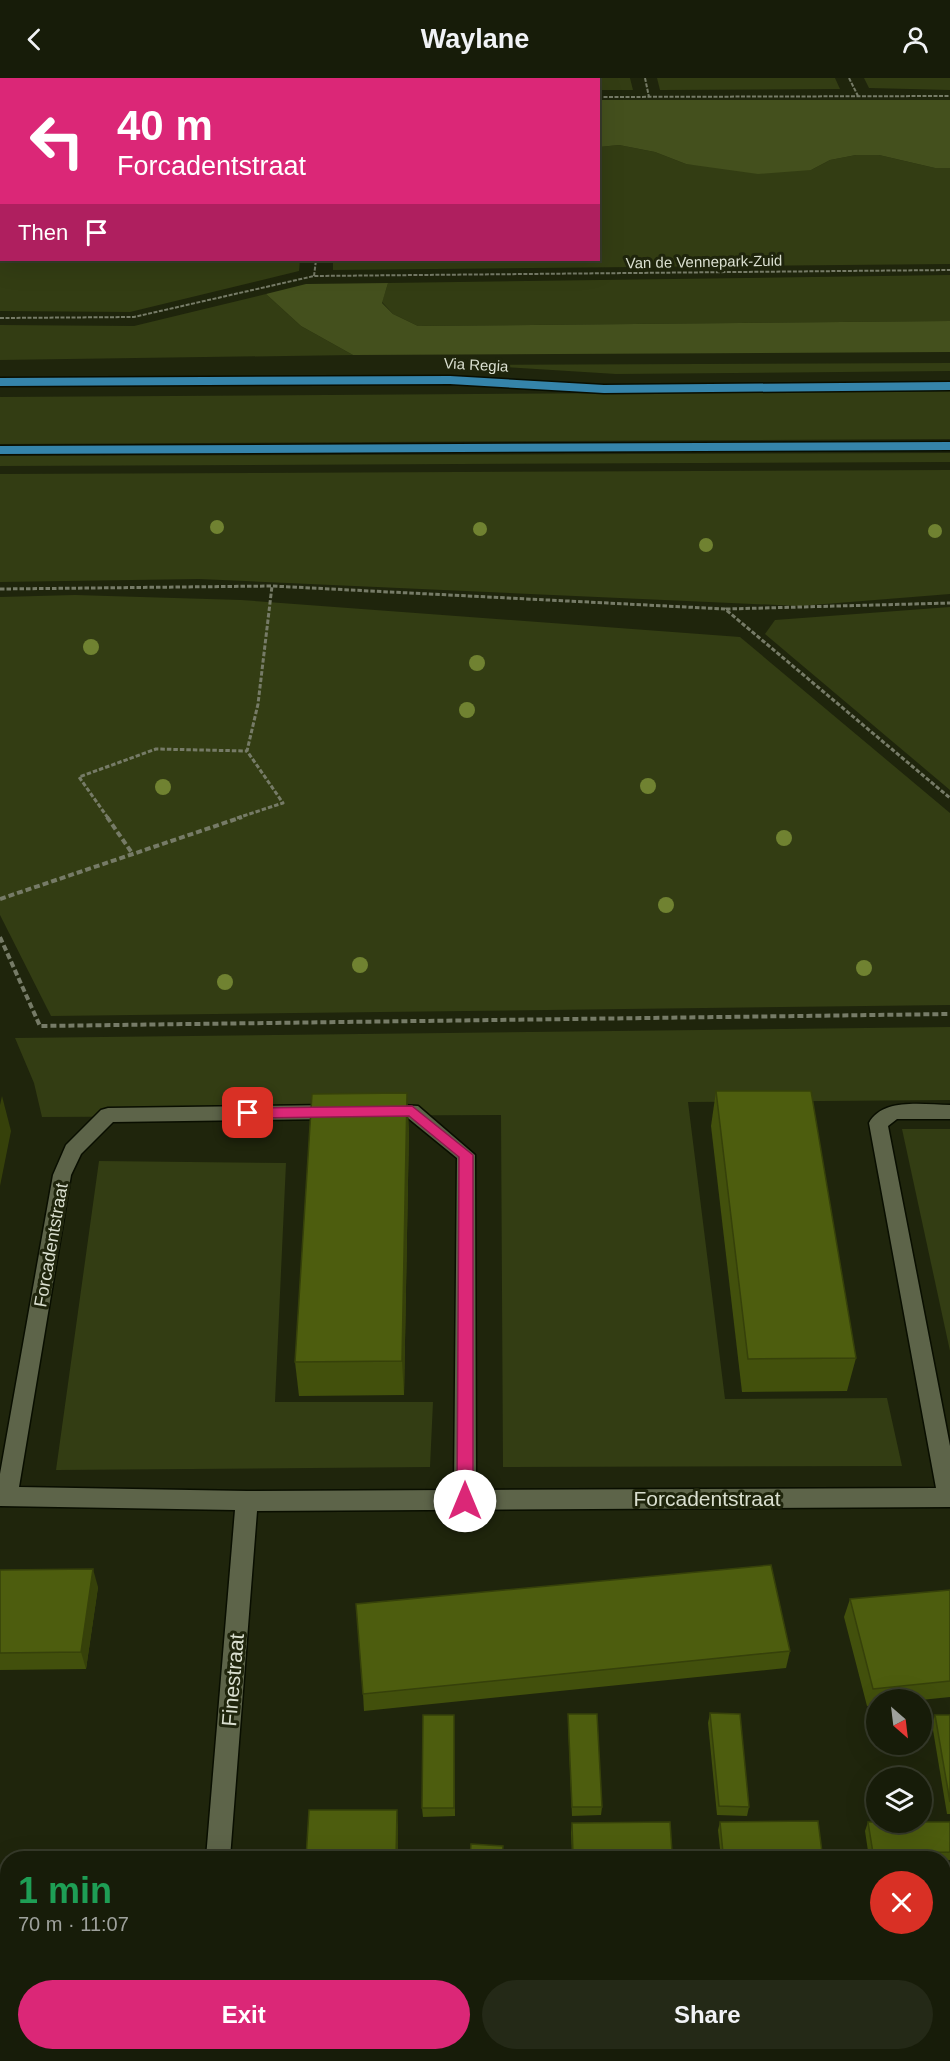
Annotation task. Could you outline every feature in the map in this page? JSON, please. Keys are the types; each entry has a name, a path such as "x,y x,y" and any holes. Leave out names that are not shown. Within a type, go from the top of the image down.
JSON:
{"main road":[{"name":"Via Regia","path":"0,381 450,380 603,389 950,386"},
{"path":"0,450 950,446"}],"street":[{"name":"Forcadentstraat","path":"465,1501 466,1155 412,1111 108,1115 73,1150 62,1175 4,1496 247,1501 465,1501 949,1497"},
{"path":"949,1497 878,1123 893,1112 950,1112"},
{"name":"Finestraat","path":"219,1851 247,1501"}],"path":[{"path":"645,78 649,97"},
{"path":"849,78 858,96"},
{"path":"600,98 950,96"},
{"path":"315,276 316,261"},
{"name":"Van de Vennepark-Zuid","path":"0,318 134,317 315,276 950,270"},
{"path":"0,899 283,803 247,751 258,704 272,586"},
{"path":"0,589 272,586 725,609 950,603"},
{"path":"725,609 950,798"},
{"path":"132,853 79,777 156,749 247,751"},
{"path":"0,937 40,1026 950,1014"}],"green space":[{"path":"600,78 630,78 633,90 600,90"},
{"path":"657,78 835,78 840,89 660,90"},
{"path":"864,78 950,78 950,90 869,88"},
{"path":"600,100 950,100 950,168 935,168 879,155 856,155 830,160 811,170 758,174 686,164 655,152 619,145 600,147"},
{"path":"619,145 655,152 686,164 811,170 830,160 856,155 879,155 935,168 950,168 950,264 333,270 333,261 600,261 600,147"},
{"path":"0,261 300,261 299,271 130,312 0,311"},
{"path":"950,275 950,321 418,326 393,314 382,302 388,283"},
{"path":"388,283 382,303 393,314 418,326 950,321 950,352 353,355 301,326 266,294 306,284"},
{"path":"266,294 301,326 353,355 0,360 0,325 134,326"},
{"path":"950,363 950,371 616,374 470,365"},
{"path":"950,391 950,439 0,444 0,397"},
{"path":"950,453 950,462 0,466 0,456"},
{"path":"950,470 950,594 800,606 199,579 0,582 0,474"},
{"path":"75,595 241,600 740,637 950,813 950,1005 51,1016 0,915 0,597"},
{"path":"950,607 950,790 765,634 775,620"},
{"path":"950,1027 950,1100 688,1102 725,1399 887,1398 902,1466 503,1467 501,1115 42,1117 34,1083 15,1038"},
{"path":"902,1129 950,1129 950,1351"},
{"path":"99,1161 286,1163 275,1402 433,1402 430,1467 56,1470"}],"building":[{"path":"716,1091 811,1091 856,1358 748,1359"},
{"path":"407,1093 402,1361 295,1362 312,1094"},
{"path":"771,1565 790,1651 363,1694 356,1604"},
{"path":"93,1569 81,1652 0,1653 0,1570"},
{"path":"950,1590 950,1681 873,1689 850,1599"},
{"path":"710,1713 740,1714 749,1807 719,1806"},
{"path":"568,1714 597,1714 602,1807 572,1807"},
{"path":"423,1715 454,1715 454,1808 422,1808"},
{"path":"935,1715 950,1715 950,1802"},
{"path":"309,1810 397,1810 396,1851 306,1851"},
{"path":"818,1821 822,1851 723,1851 720,1822"},
{"path":"670,1822 672,1851 573,1851 572,1823"},
{"path":"932,1822 950,1822 950,1851 873,1851 870,1833 932,1833"},
{"path":"471,1844 503,1846 503,1851 470,1851"}],"route":[{"path":"248,1113 412,1111 466,1155 465,1501"}]}
